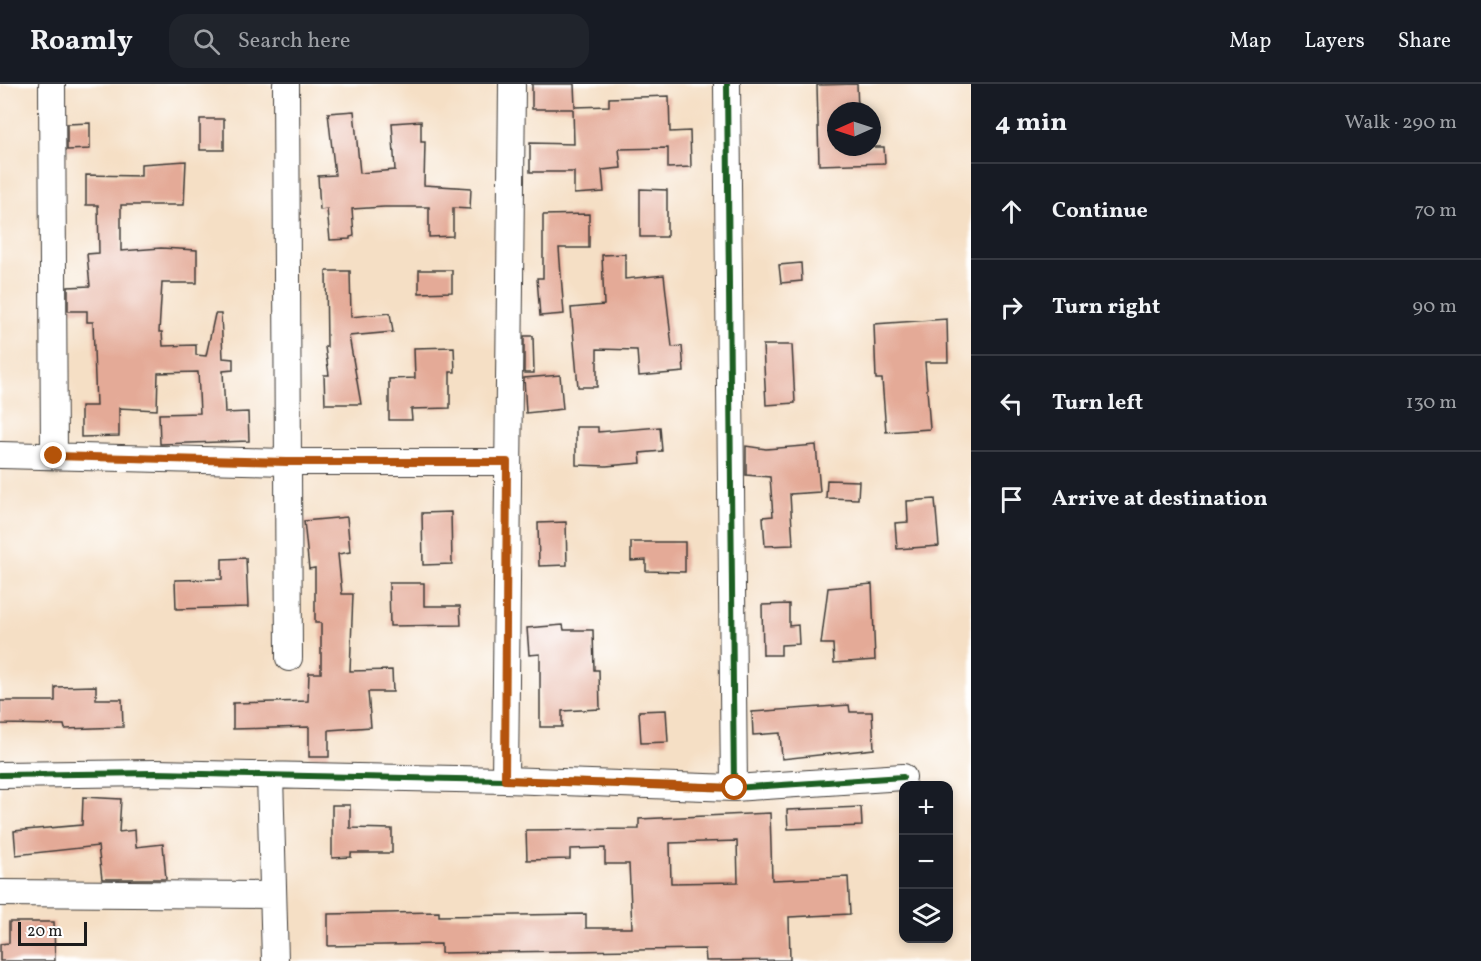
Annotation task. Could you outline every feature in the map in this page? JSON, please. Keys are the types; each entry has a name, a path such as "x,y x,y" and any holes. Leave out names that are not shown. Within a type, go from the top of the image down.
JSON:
{"street":[{"path":"52,84 54,456"},
{"path":"286,84 289,658"},
{"path":"505,780 512,84"},
{"path":"727,84 735,788"},
{"path":"0,455 287,462 507,462"},
{"path":"0,775 154,773 270,775 735,788 903,777"},
{"path":"270,775 275,961"},
{"path":"0,892 273,895"}],"building":[{"path":"532,84 574,84 575,107 609,106 609,98 669,96 670,132 690,131 691,167 668,168 668,148 619,149 621,168 602,170 604,192 574,194 574,172 530,172 530,143 574,144 573,109 532,109"},
{"path":"857,84 858,102 827,102 827,156 881,156 881,147 884,147 885,163 819,165 817,85"},
{"path":"354,111 360,173 395,170 392,123 421,121 421,142 425,142 424,185 471,188 470,209 453,208 453,236 429,237 429,207 384,207 352,209 354,236 350,239 330,240 327,209 320,210 318,176 335,175 328,113"},
{"path":"200,119 224,119 224,150 200,150"},
{"path":"90,123 90,149 67,150 67,124"},
{"path":"186,161 184,205 121,205 121,251 161,248 197,250 197,283 162,283 159,332 162,332 163,346 196,345 196,355 206,356 215,314 221,314 223,358 233,359 233,370 223,371 225,413 248,412 249,441 160,444 159,414 200,413 198,372 158,373 157,410 119,408 119,436 81,437 81,406 96,406 93,322 87,322 87,311 68,311 68,287 90,286 87,254 99,253 98,205 86,205 86,175 141,176 141,164"},
{"path":"640,189 667,190 667,237 640,237"},
{"path":"589,214 589,248 559,248 564,314 540,316 537,278 543,278 543,215"},
{"path":"625,254 625,279 664,275 672,347 682,346 684,372 639,376 637,350 597,349 597,387 578,387 571,308 604,305 602,255"},
{"path":"801,263 802,281 781,283 779,265"},
{"path":"419,270 452,270 452,292 419,293"},
{"path":"326,271 350,271 351,317 390,313 393,332 349,336 361,404 325,404 324,375 329,375 325,347 327,347"},
{"path":"947,319 948,362 925,362 930,429 886,432 882,379 876,379 874,324"},
{"path":"524,336 533,336 534,373 524,373"},
{"path":"763,345 792,345 795,403 766,405"},
{"path":"454,347 455,372 450,372 450,408 411,409 412,420 389,420 389,379 415,378 414,348"},
{"path":"560,375 563,409 526,413 524,378"},
{"path":"576,427 598,427 598,432 660,427 662,451 640,453 641,463 606,466 576,465"},
{"path":"816,445 820,492 790,494 793,545 765,546 763,517 773,516 770,477 746,475 746,446 766,449"},
{"path":"827,480 859,481 858,499 826,498"},
{"path":"935,499 939,546 897,549 895,523 908,522 907,501"},
{"path":"451,512 452,564 423,565 422,513"},
{"path":"347,517 350,552 338,554 342,594 353,594 350,671 392,670 393,692 368,692 371,727 329,730 329,757 309,757 309,727 233,729 233,703 308,701 309,673 321,673 321,623 315,623 315,568 309,569 304,521"},
{"path":"566,522 567,565 539,566 538,523"},
{"path":"631,542 685,542 685,572 646,571 646,560 631,561"},
{"path":"246,558 248,607 176,609 175,580 222,579 222,559"},
{"path":"389,583 424,583 424,606 460,606 461,625 390,626"},
{"path":"872,584 875,660 834,663 833,644 821,644 828,588"},
{"path":"789,604 789,626 798,625 799,644 781,645 781,655 763,655 762,605"},
{"path":"563,625 564,630 593,630 594,670 599,670 600,709 562,711 562,727 540,727 540,654 529,655 527,628"},
{"path":"96,686 96,699 122,699 123,727 65,729 64,725 0,724 0,701 55,701 55,687"},
{"path":"849,705 850,712 872,712 874,749 782,759 780,733 753,735 752,712"},
{"path":"666,710 668,742 641,743 639,711"},
{"path":"83,797 121,799 119,832 135,830 136,847 163,844 166,879 102,879 98,846 16,855 14,831 82,825"},
{"path":"332,805 350,805 350,828 392,829 392,853 351,853 351,857 332,858"},
{"path":"861,807 862,826 788,829 787,810"},
{"path":"770,813 772,880 848,877 850,914 789,917 790,960 706,961 705,949 441,953 441,944 328,946 328,914 439,912 439,916 586,914 586,928 632,928 629,864 605,864 605,848 570,849 570,859 527,860 526,830 639,829 639,819","holes":["737,841 738,882 671,883 670,843"]},
{"path":"9,922 54,922 55,961 0,961 0,944 9,943"}],"cycle path":[{"path":"727,84 734,788"},
{"path":"0,775 155,773 505,780 734,788 903,777"}],"route":[{"path":"54,456 287,462 507,462 505,780 735,788"}]}
